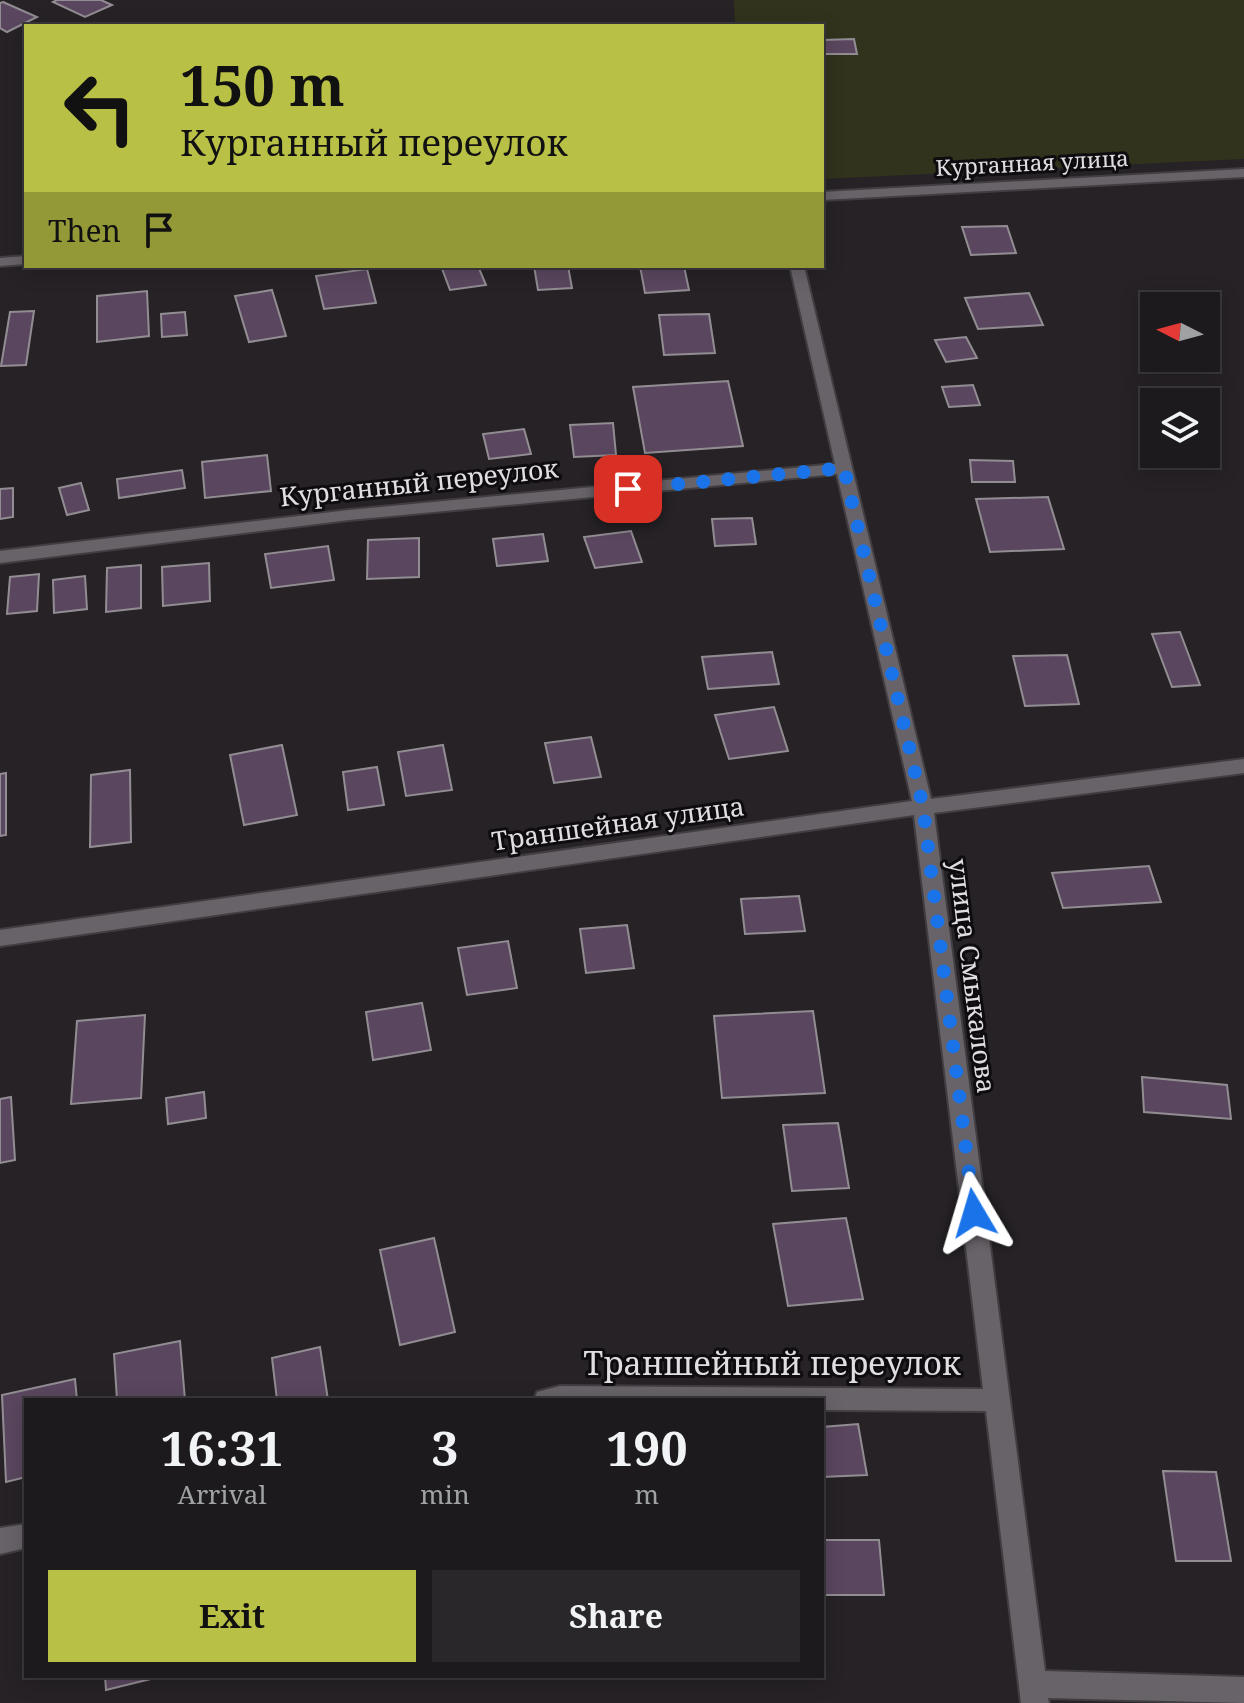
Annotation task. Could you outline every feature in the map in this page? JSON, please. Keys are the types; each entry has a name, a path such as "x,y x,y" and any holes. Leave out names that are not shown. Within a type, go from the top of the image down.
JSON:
{"street":[{"name":"Курганная улица","path":"824,196 1244,173"},
{"path":"0,262 24,260"},
{"name":"улица Смыкалова","path":"797,268 923,807 1034,1694"},
{"name":"Курганный переулок","path":"0,557 349,515 844,468"},
{"name":"Траншейная улица","path":"0,938 923,807 1244,766"},
{"name":"Траншейный переулок","path":"565,1398 716,1398"},
{"name":"Траншейный переулок","path":"824,1399 997,1400"},
{"path":"0,1541 24,1536"},
{"path":"1034,1694 1244,1691"}],"green space":[{"path":"734,0 1244,0 1244,159 824,179 824,24 735,24"}],"building":[{"path":"101,0 112,5 85,17 53,2"},
{"path":"0,3 37,17 7,32 0,28"},
{"path":"854,39 857,54 824,54 824,40"},
{"path":"1007,226 1016,253 971,255 962,227"},
{"path":"442,268 479,268 486,285 450,290"},
{"path":"534,268 568,268 572,288 538,290"},
{"path":"640,268 684,268 689,290 645,293"},
{"path":"367,269 376,303 324,309 316,276"},
{"path":"272,290 286,336 249,342 235,296"},
{"path":"147,291 149,336 97,342 97,296"},
{"path":"1029,293 1043,325 978,329 965,298"},
{"path":"34,311 26,365 1,366 10,312"},
{"path":"185,312 187,335 162,337 161,314"},
{"path":"709,314 715,353 664,355 659,315"},
{"path":"966,337 977,358 946,362 935,340"},
{"path":"728,381 743,446 645,453 633,387"},
{"path":"973,385 980,405 949,407 942,387"},
{"path":"613,423 616,455 574,457 570,425"},
{"path":"524,429 531,454 489,459 483,434"},
{"path":"267,455 271,491 205,498 202,462"},
{"path":"970,460 1013,461 1015,482 972,482"},
{"path":"182,470 185,488 119,498 117,479"},
{"path":"81,483 89,510 67,515 59,488"},
{"path":"13,488 13,517 0,519 0,489"},
{"path":"1048,497 1064,549 990,552 976,499"},
{"path":"752,518 756,544 715,546 712,519"},
{"path":"631,531 642,562 595,568 584,537"},
{"path":"543,534 548,561 497,566 493,539"},
{"path":"419,538 419,577 367,579 368,540"},
{"path":"328,546 334,580 271,588 265,554"},
{"path":"209,563 210,601 163,606 162,567"},
{"path":"141,565 141,608 106,612 107,568"},
{"path":"39,574 37,611 7,614 10,577"},
{"path":"85,576 87,609 54,613 53,580"},
{"path":"1180,632 1200,685 1172,687 1152,634"},
{"path":"772,652 779,684 708,689 702,657"},
{"path":"1067,655 1079,704 1025,706 1013,656"},
{"path":"774,707 788,751 729,759 715,715"},
{"path":"591,737 601,777 554,783 545,743"},
{"path":"282,745 297,815 244,825 230,755"},
{"path":"443,745 452,790 406,796 398,752"},
{"path":"377,767 384,805 348,810 343,772"},
{"path":"130,770 131,842 90,847 91,775"},
{"path":"6,773 6,835 0,836 0,774"},
{"path":"1149,866 1161,902 1063,908 1052,873"},
{"path":"799,896 805,931 745,934 741,899"},
{"path":"627,925 634,968 586,973 580,929"},
{"path":"508,941 517,988 467,995 458,948"},
{"path":"422,1003 431,1050 373,1060 366,1012"},
{"path":"813,1011 825,1093 722,1098 714,1016"},
{"path":"145,1015 141,1098 71,1104 77,1021"},
{"path":"1142,1077 1227,1085 1231,1119 1144,1112"},
{"path":"204,1092 206,1118 168,1124 166,1098"},
{"path":"11,1097 15,1160 0,1163 0,1099"},
{"path":"838,1123 849,1188 792,1191 783,1125"},
{"path":"846,1218 863,1299 788,1306 773,1224"},
{"path":"434,1238 455,1332 400,1345 380,1250"},
{"path":"180,1341 185,1398 117,1398 114,1354"},
{"path":"320,1347 328,1398 277,1398 272,1358"},
{"path":"75,1379 77,1398 24,1398 24,1478 6,1482 2,1395"},
{"path":"858,1424 867,1475 824,1477 824,1427"},
{"path":"1163,1471 1216,1472 1231,1561 1176,1561"},
{"path":"824,1540 879,1540 884,1595 824,1595"},
{"path":"105,1678 155,1678 106,1690"}],"route":[{"path":"628,489 844,468 923,807 974,1213"}]}
